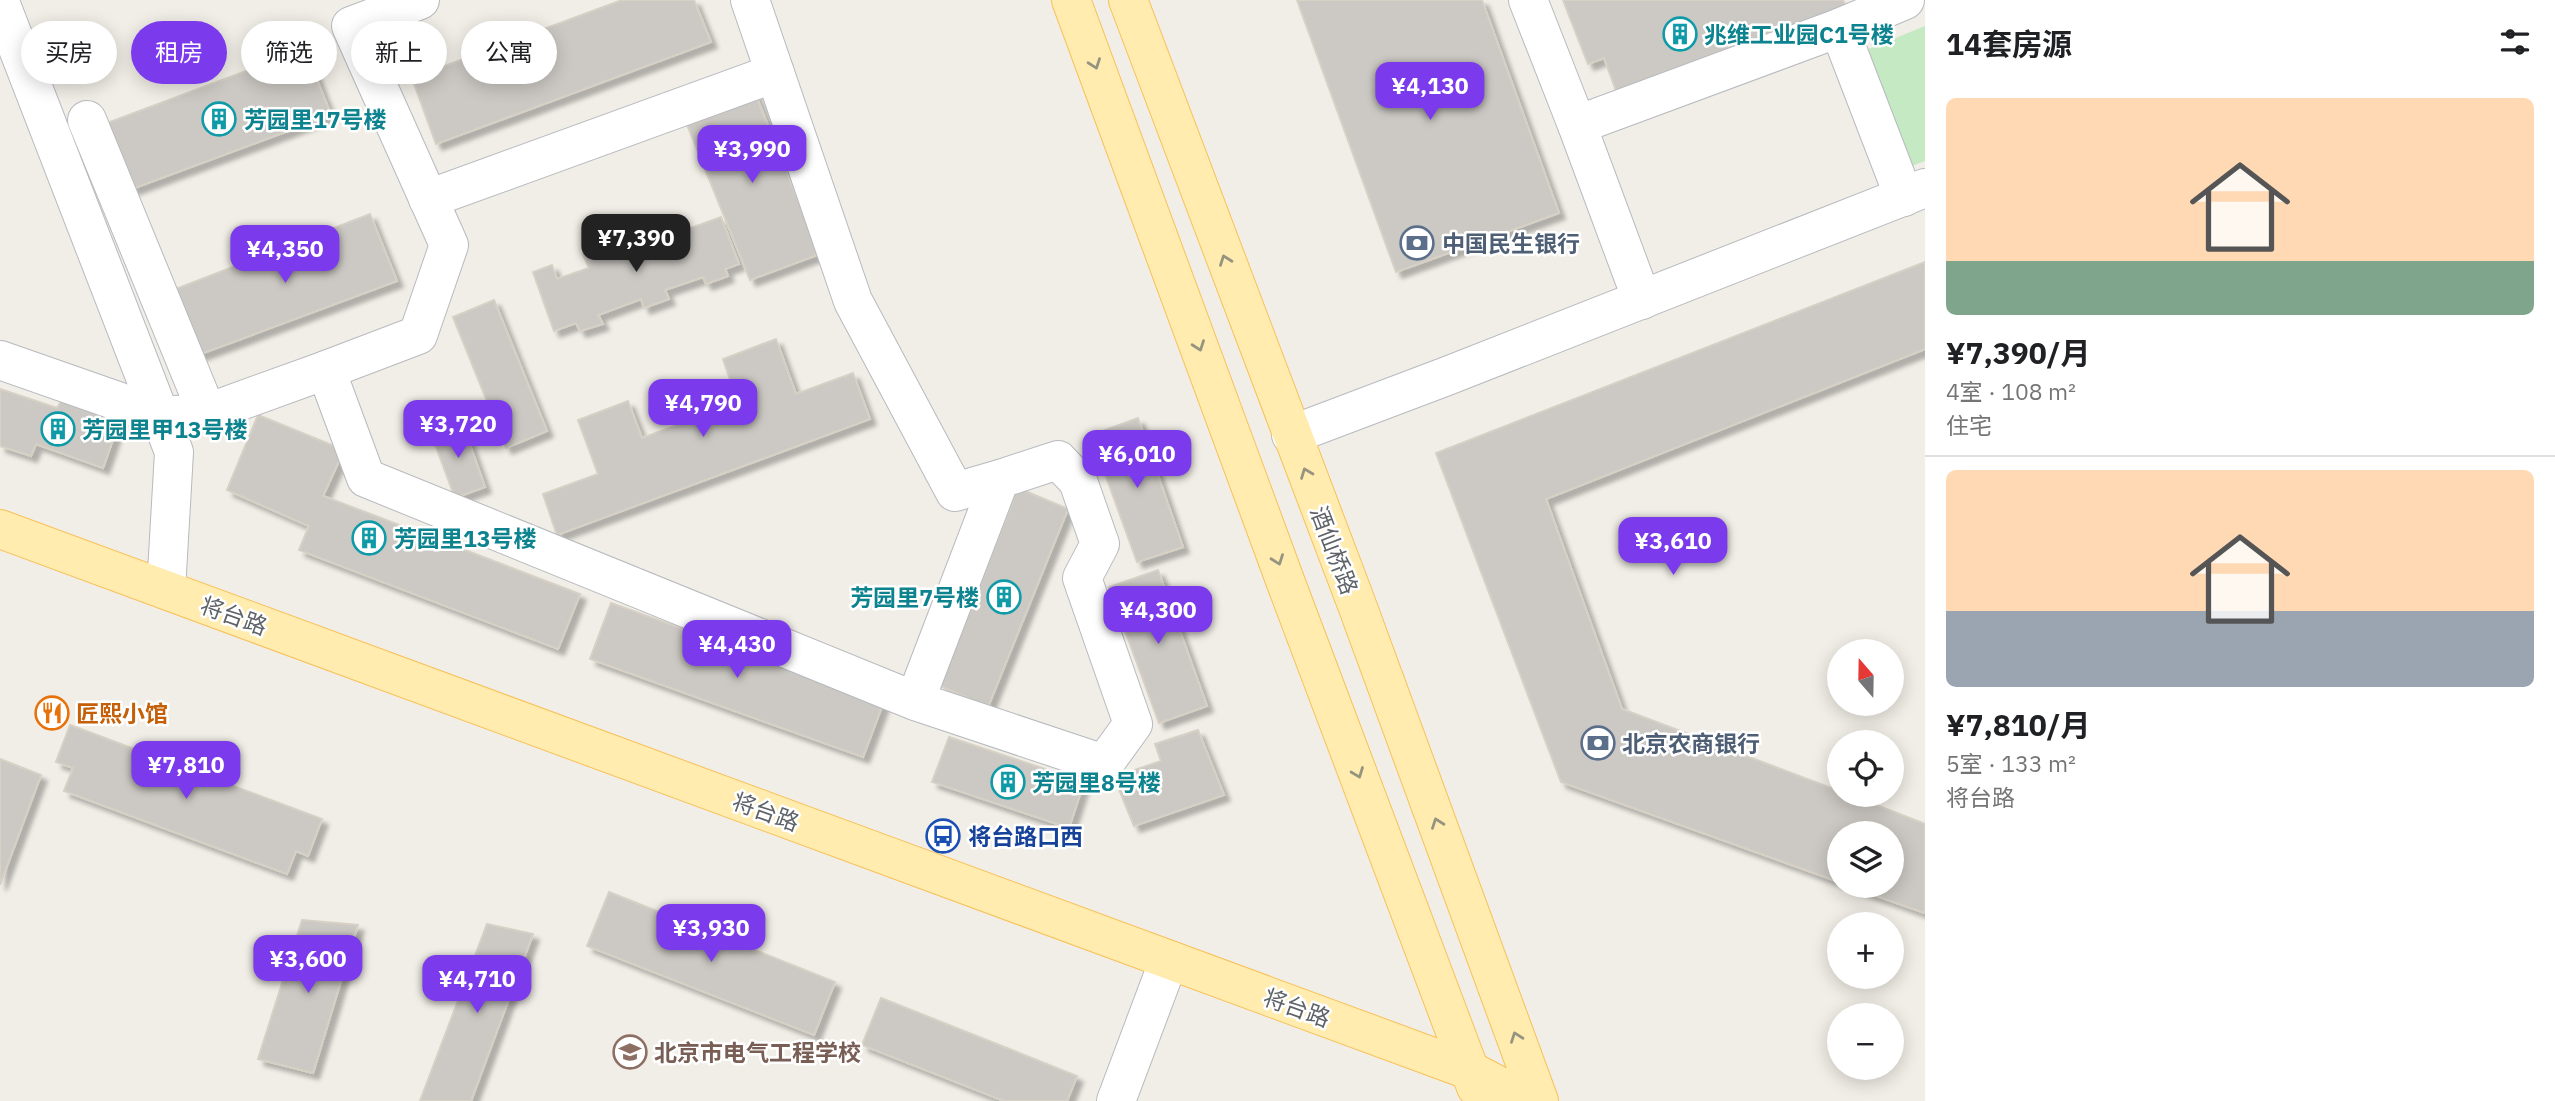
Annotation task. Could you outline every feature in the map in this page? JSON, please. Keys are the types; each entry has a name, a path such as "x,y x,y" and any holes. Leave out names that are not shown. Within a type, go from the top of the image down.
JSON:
{"main road":[{"path":"1071,0 1291,596 1476,1086"},
{"name":"酒仙桥路","path":"1128,0 1362,618 1539,1101"},
{"name":"将台路","path":"0,528 1169,960 1476,1086 1528,1101"}],"street":[{"path":"0,360 160,416 207,413 418,335 449,245 351,26 420,0"},
{"path":"326,370 366,478 915,701 1104,764 1133,724 1082,578 1100,544 1078,481 1058,460 955,492 853,302 750,0"},
{"path":"1528,0 1642,300"},
{"path":"1577,125 1839,28 1905,0"},
{"path":"0,2 174,452 166,590"},
{"path":"1291,435 1914,192 1839,28"},
{"path":"428,200 775,73"},
{"path":"87,120 207,413"},
{"path":"915,701 1000,480"},
{"path":"1116,1101 1169,960"}],"green space":[{"path":"1925,26 1925,161 1909,167 1861,52"}],"building":[{"path":"622,0 694,0 711,42 436,144 414,84 447,84 447,65 461,60 461,84 557,84 557,24"},
{"path":"1297,0 1482,0 1559,213 1396,272"},
{"name":"兆维工业园C1号楼","path":"1563,0 1843,0 1847,10 1618,96 1604,58 1588,64"},
{"name":"芳园里17号楼","path":"241,73 241,84 319,84 331,115 132,189 107,123 211,84 227,84 227,78"},
{"path":"754,91 820,254 750,280 684,117"},
{"path":"370,214 397,281 198,355 173,290"},
{"path":"721,217 739,264 725,269 728,276 706,284 703,277 665,290 669,299 644,308 641,299 598,315 603,324 580,331 576,323 554,331 533,272 552,265 557,279 589,268 583,254 613,243 619,257 651,246 646,231 676,220 680,232"},
{"path":"1925,262 1925,349 1546,499 1622,709 1827,786 1827,807 1881,807 1925,824 1925,913 1882,898 1904,898 1904,821 1827,821 1827,878 1561,782 1436,453"},
{"path":"494,300 547,431 506,448 453,317"},
{"path":"776,339 796,394 853,373 870,419 557,535 543,494 598,474 578,420 628,401 642,438 738,403 723,359"},
{"name":"芳园里甲13号楼","path":"0,389 57,408 65,395 122,414 103,468 36,444 31,456 0,446"},
{"name":"芳园里13号楼","path":"258,415 344,450 323,496 580,594 558,649 299,550 309,526 227,490"},
{"path":"1138,418 1183,547 1137,562 1091,435"},
{"path":"462,422 485,487 455,498 431,433"},
{"name":"芳园里7号楼","path":"1018,488 1068,509 988,707 940,686"},
{"path":"1158,570 1207,706 1159,723 1109,587"},
{"path":"611,603 884,701 863,757 590,659"},
{"path":"70,725 322,819 308,856 296,851 287,874 64,791 73,768 56,762"},
{"path":"1198,730 1224,795 1134,826 1114,777 1161,761 1155,744"},
{"name":"芳园里8号楼","path":"949,737 1084,782 1069,828 932,782"},
{"path":"0,759 41,775 0,885"},
{"path":"609,892 835,982 814,1035 587,946"},
{"path":"302,920 358,925 313,1073 258,1059"},
{"path":"487,924 533,934 471,1101 420,1101"},
{"path":"881,998 1077,1076 1067,1101 1004,1101 862,1045"}],"place":[{"name":"兆维工业园C1号楼","path":"1680,34"},
{"name":"芳园里17号楼","path":"219,119"},
{"name":"中国民生银行","path":"1417,243"},
{"name":"芳园里甲13号楼","path":"58,429"},
{"name":"芳园里13号楼","path":"369,538"},
{"name":"芳园里7号楼","path":"1004,597"},
{"name":"匠熙小馆","path":"52,713"},
{"name":"北京农商银行","path":"1598,743"},
{"name":"芳园里8号楼","path":"1008,782"},
{"name":"将台路口西","path":"943,836"},
{"name":"北京市电气工程学校","path":"630,1052"}]}
